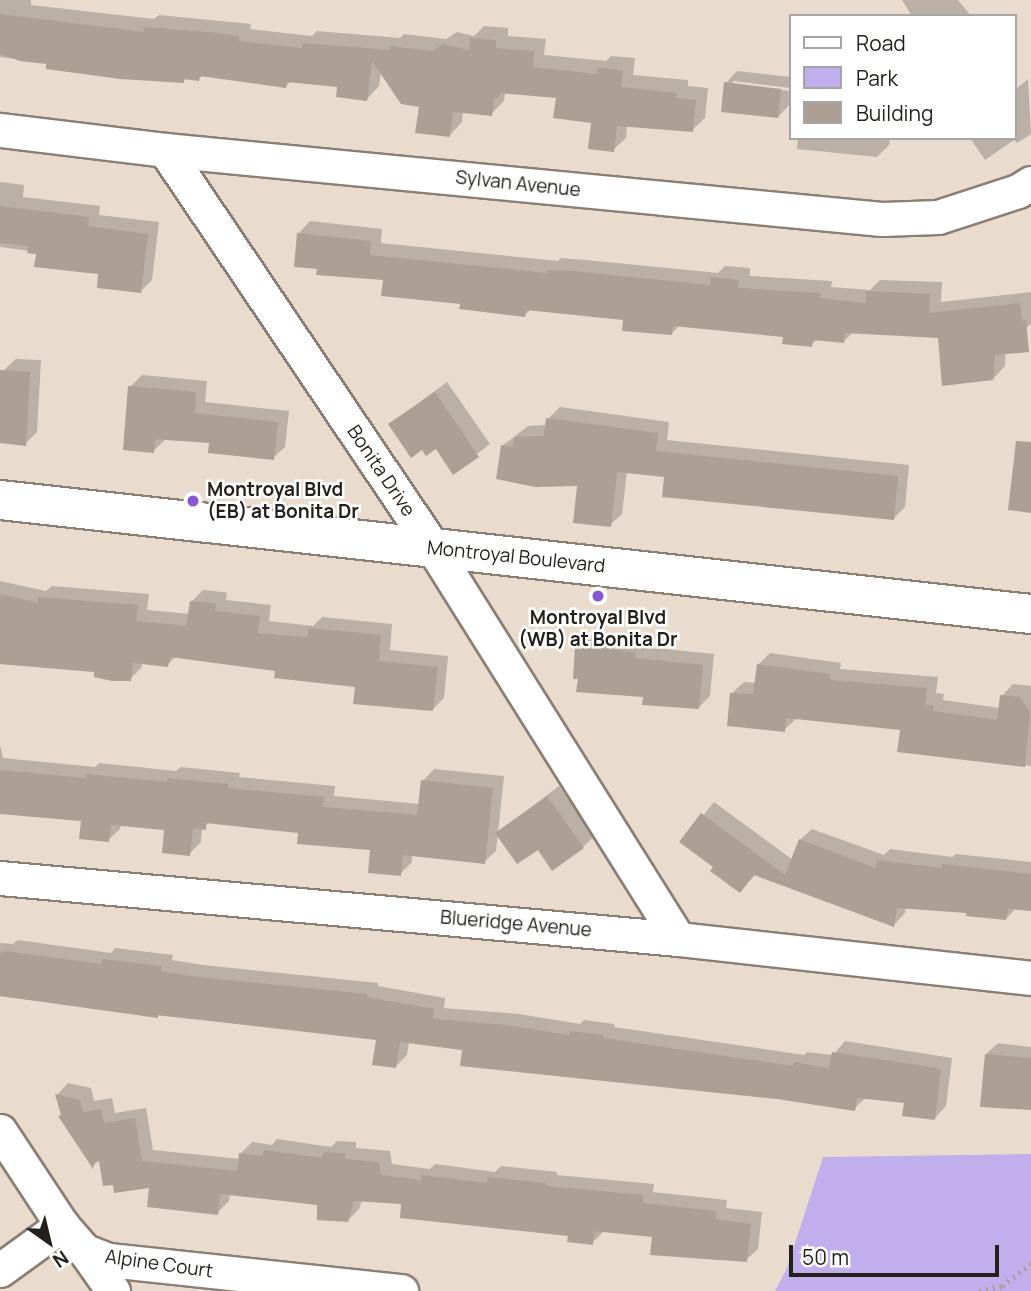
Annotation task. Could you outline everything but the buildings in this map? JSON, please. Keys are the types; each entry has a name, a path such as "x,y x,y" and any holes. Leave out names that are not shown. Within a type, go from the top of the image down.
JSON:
{"street":[{"name":"Sylvan Avenue","path":"0,130 165,149 881,219 938,218 1018,191 1031,183"},
{"name":"Bonita Drive","path":"165,149 433,548 678,939"},
{"name":"Montroyal Boulevard","path":"0,500 1031,614"},
{"name":"Blueridge Avenue","path":"0,878 678,939 1031,978"},
{"path":"0,1131 62,1225 85,1251 113,1291"},
{"path":"0,1270 62,1225"},
{"name":"Alpine Court","path":"85,1251 109,1260 401,1291"}],"path":[{"path":"979,1291 1002,1286 1031,1263"}],"green space":[{"path":"1031,1154 1031,1291 775,1291 787,1268 823,1157"}],"place":[{"name":"Montroyal Blvd (EB) at Bonita Dr","path":"193,501"},
{"name":"Montroyal Blvd (WB) at Bonita Dr","path":"598,596"}]}
